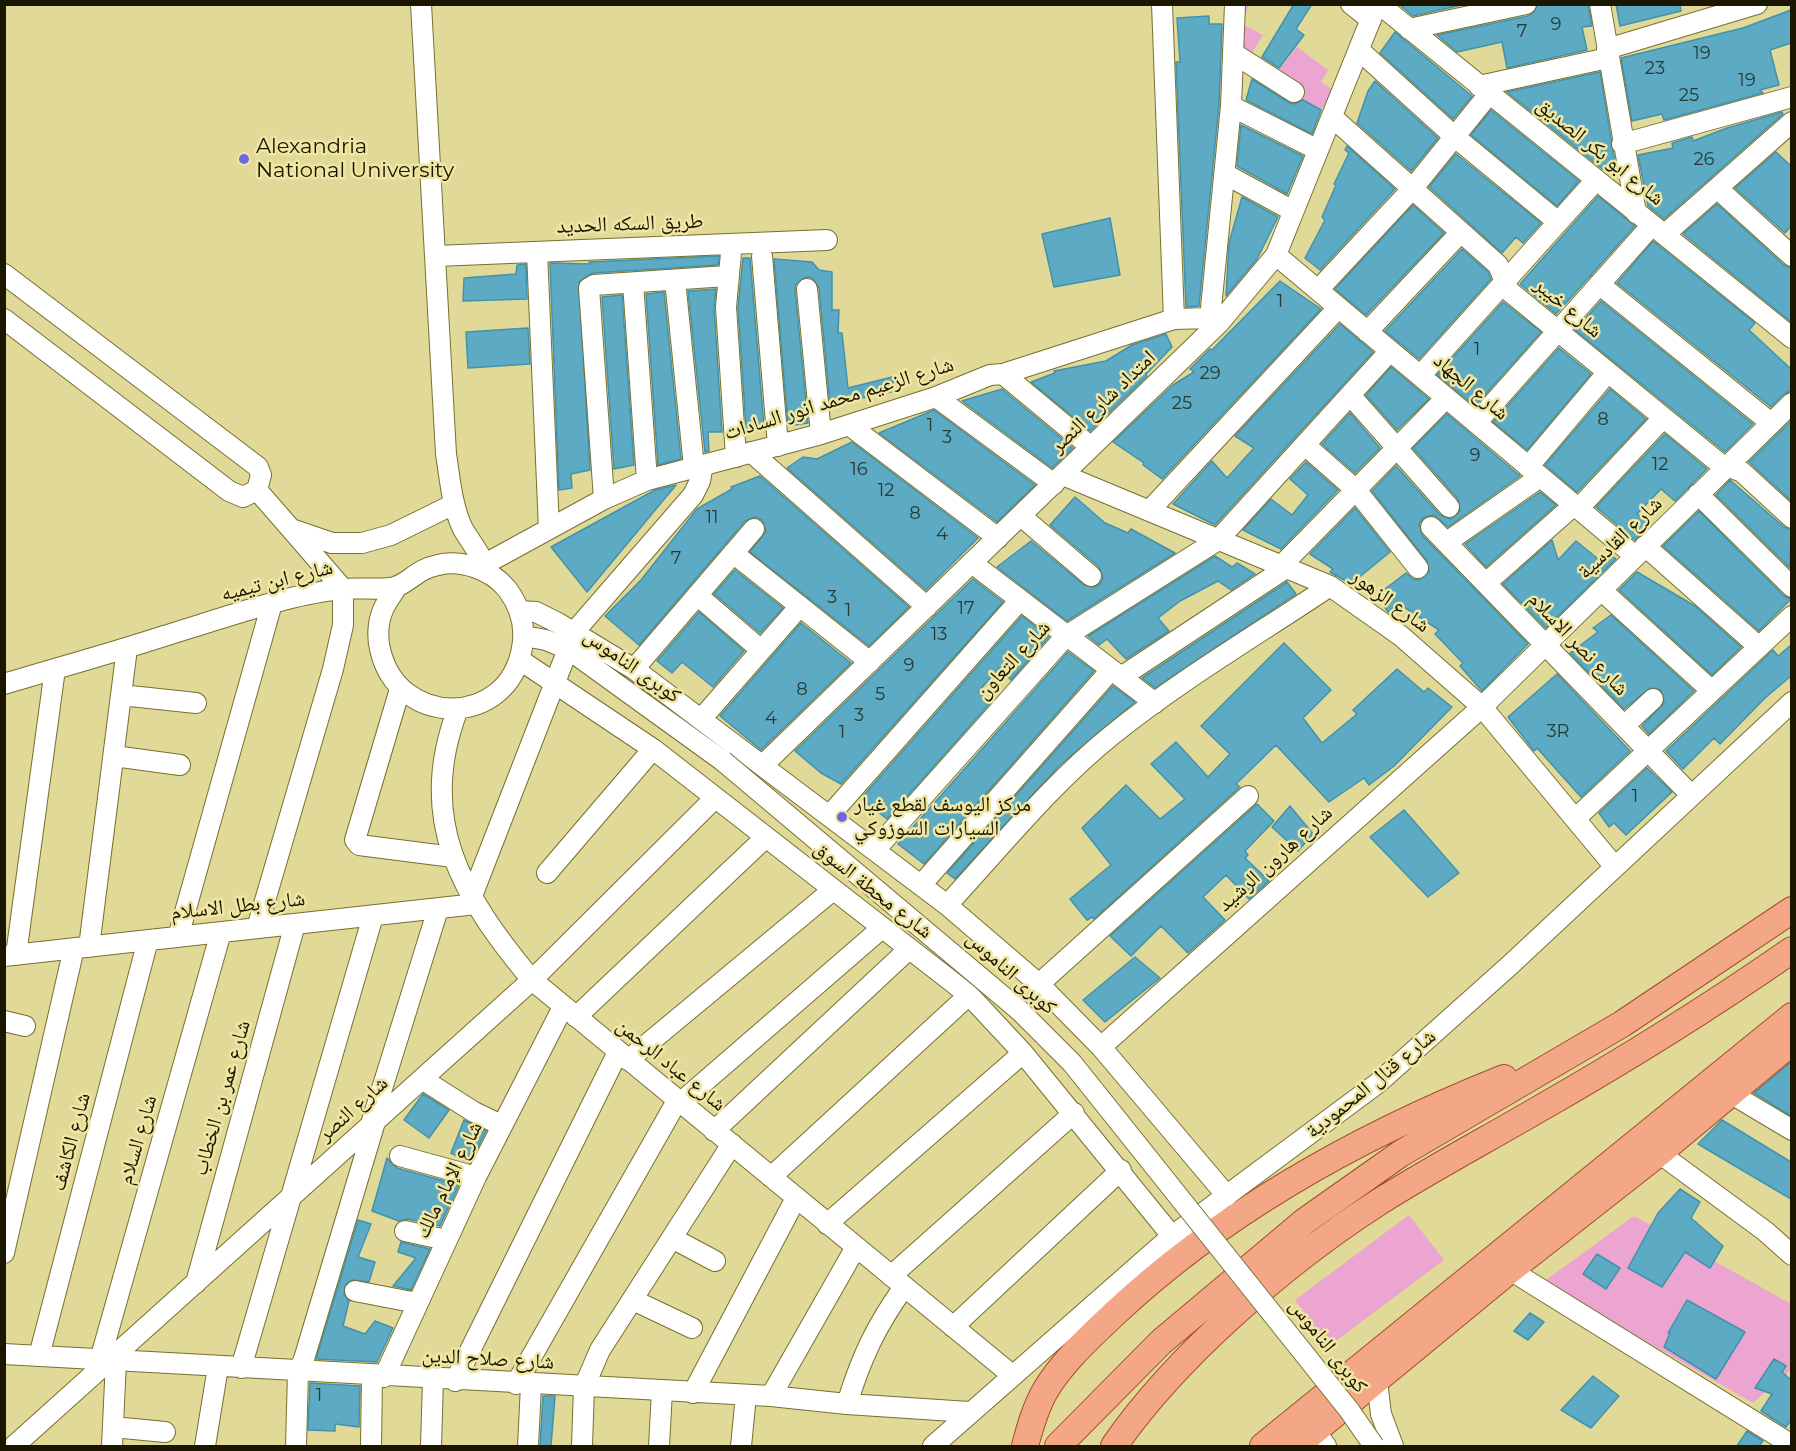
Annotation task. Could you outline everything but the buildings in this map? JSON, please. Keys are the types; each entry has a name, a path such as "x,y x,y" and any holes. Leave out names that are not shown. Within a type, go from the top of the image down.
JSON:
{"main road":[{"path":"1058,1446 1072,1437 1161,1342 1255,1260 1305,1221 1446,1126 1539,1075 1622,1024 1791,910"},
{"path":"1114,1446 1188,1360 1223,1325 1298,1261 1378,1203 1540,1109 1692,1016 1791,950"},
{"path":"1263,1446 1791,1016"},
{"path":"1025,1446 1035,1409 1045,1390 1069,1359 1131,1298 1208,1236 1291,1182 1378,1135 1468,1092 1622,1024"},
{"path":"1312,1441 1377,1381 1510,1270 1659,1153 1791,1042"}],"street":[{"path":"421,4 446,454 454,504 463,528 485,568"},
{"path":"1162,4 1174,319"},
{"path":"1215,321 1231,106 1235,4"},
{"name":"شارع ابو بكر الصديق","path":"1351,4 1375,10 1409,29 1791,338"},
{"path":"1409,29 1526,4"},
{"path":"1600,4 1622,144 1636,213"},
{"path":"1318,290 1413,189 1455,137 1484,90 1608,54 1757,4"},
{"name":"امتداد شارع النصر","path":"763,765 1091,447 1215,321 1276,255 1375,10"},
{"path":"1359,50 1455,137 1558,222"},
{"path":"1233,53 1294,92"},
{"path":"1622,144 1791,97"},
{"path":"1231,106 1318,150"},
{"name":"شارع خيبر","path":"1332,117 1498,265 1509,291 1726,467 1742,472 1789,511"},
{"path":"1476,423 1599,284 1658,230 1717,188 1787,133"},
{"path":"1225,174 1293,211"},
{"path":"1420,376 1596,180"},
{"path":"1717,188 1791,256"},
{"path":"1367,332 1461,232"},
{"name":"طريق السكه الحديد","path":"436,256 827,240"},
{"path":"537,252 549,529"},
{"path":"731,254 727,276 726,307 743,454 927,607"},
{"name":"شارع الجهاد","path":"1276,255 1576,507 1640,551 1759,647"},
{"path":"762,256 778,446"},
{"path":"4,274 258,467 261,483 257,490 243,497 236,495 4,319"},
{"path":"604,499 588,290 594,285 727,276"},
{"path":"474,900 571,640 693,495 700,481 675,280"},
{"path":"633,283 647,480"},
{"path":"1599,284 1771,423"},
{"path":"807,289 821,434"},
{"path":"1149,511 1338,308"},
{"name":"شارع الزعيم محمد انور السادات","path":"485,568 604,499 647,480 821,434 936,397 990,375 1003,374 1174,319 1215,321"},
{"name":"شارع التعاون","path":"875,850 1066,636 1218,540 1390,351"},
{"path":"1447,542 1534,472 1608,372"},
{"path":"1003,374 1091,447"},
{"path":"1350,395 1449,507"},
{"name":"شارع الزهور","path":"936,397 1058,479 1149,511 1330,586 1401,636 1482,706 1615,867"},
{"path":"921,885 1116,674 1284,567 1446,398"},
{"name":"شارع القادسية","path":"1482,706 1791,403"},
{"path":"1486,583 1576,507 1663,417"},
{"path":"849,425 998,538"},
{"path":"1305,445 1356,490 1418,568"},
{"path":"257,490 343,589 343,625 333,669 257,928"},
{"path":"1698,494 1791,587"},
{"path":"291,530 332,543 362,543 391,535 454,504"},
{"path":"1021,516 1091,576"},
{"name":"شارع نصر الاسلام","path":"1431,527 1691,795"},
{"path":"634,669 754,529"},
{"path":"733,553 870,662"},
{"path":"972,563 1155,703"},
{"name":"شارع ابن تيميه","path":"4,684 272,603 343,589 397,586 416,572 439,564 463,564 485,568 506,588 520,611"},
{"path":"397,586 382,610 377,638 384,666 400,689 427,705 458,709 489,698 513,675 520,660 524,636 520,611 536,612 571,640"},
{"path":"947,905 1065,778 1111,736 1155,703 1330,586"},
{"path":"1601,590 1712,691"},
{"path":"697,595 761,650"},
{"path":"829,816 1020,600"},
{"path":"178,937 272,603"},
{"path":"702,718 800,606"},
{"path":"1575,819 1791,616"},
{"name":"كوبرى الناموس","path":"524,636 546,640 571,640 723,761 1019,1010 1072,1063 1349,1410 1374,1446"},
{"name":"شارع محطة السوق","path":"571,640 634,669 702,718 947,905 1039,984 1101,1047 1227,1196"},
{"path":"4,1253 82,947 114,756 128,648"},
{"name":"شارع محطة السوق","path":"520,660 653,749 969,995 1074,1113 1172,1236"},
{"path":"10,955 55,669"},
{"path":"400,689 355,840 359,845 453,857"},
{"path":"121,695 196,703"},
{"path":"1624,726 1653,699"},
{"name":"شارع قنال المحمودية","path":"933,1446 1172,1236 1378,1083 1615,867 1791,702"},
{"name":"شارع هارون الرشيد","path":"1101,1047 1482,706"},
{"name":"شارع عباد الرحمن","path":"458,709 447,737 440,777 442,818 453,857 474,900 505,947 532,980 1012,1375"},
{"path":"547,873 653,749"},
{"path":"114,756 180,765"},
{"path":"1039,984 1248,796"},
{"name":"شارع النصر","path":"14,1446 36,1437 109,1360 532,980 716,798"},
{"name":"شارع الإمام مالك","path":"378,1377 417,1303 501,1125 570,1012 766,837"},
{"path":"455,1381 623,1056 833,890"},
{"name":"شارع بطل الاسلام","path":"10,955 438,909 474,900"},
{"path":"296,1446 298,1372 304,1359 438,909"},
{"path":"241,1368 373,916"},
{"name":"شارع عمر بن الخطاب","path":"196,1284 295,924"},
{"path":"528,1446 524,1384 679,1102 882,928"},
{"name":"شارع السلام","path":"112,1437 109,1360 221,932"},
{"name":"شارع الكاشف","path":"39,1356 148,940"},
{"path":"714,1131 909,949"},
{"path":"771,1177 969,995"},
{"path":"4,1021 25,1026"},
{"path":"827,1224 1023,1053"},
{"path":"422,1079 447,1097 501,1125"},
{"path":"1730,1093 1791,1130"},
{"path":"848,1404 860,1362 898,1281 1074,1113"},
{"path":"582,1446 584,1387 600,1350 732,1144"},
{"path":"1659,1153 1765,1231 1791,1255"},
{"path":"400,1156 476,1177"},
{"path":"953,1327 1121,1170"},
{"path":"693,1393 796,1198"},
{"path":"405,1231 446,1240"},
{"path":"672,1238 715,1261"},
{"path":"771,1396 856,1247"},
{"path":"1510,1270 1791,1444"},
{"path":"355,1291 417,1303"},
{"path":"633,1300 692,1328"},
{"name":"شارع صلاح الدين","path":"4,1354 378,1377 771,1396 969,1412"},
{"path":"205,1446 218,1367"},
{"path":"371,1446 378,1377"},
{"path":"431,1446 433,1380"},
{"path":"1377,1381 1381,1414 1393,1446"},
{"path":"659,1446 662,1391"},
{"path":"741,1446 746,1395"},
{"path":"112,1437 165,1432"}],"shaded area":[{"path":"1233,5 1249,5 1242,24 1263,35 1250,56 1231,48"},
{"path":"1297,47 1328,70 1321,82 1333,90 1317,118 1271,79"},
{"path":"1409,1215 1444,1260 1329,1346 1295,1300"},
{"path":"1634,1216 1791,1304 1791,1370 1753,1403 1543,1282"}],"place":[{"name":"Alexandria National University","path":"244,159"},
{"name":"مركز اليوسف لقطع غيار السيارات السوزوكي","path":"842,817"}]}
